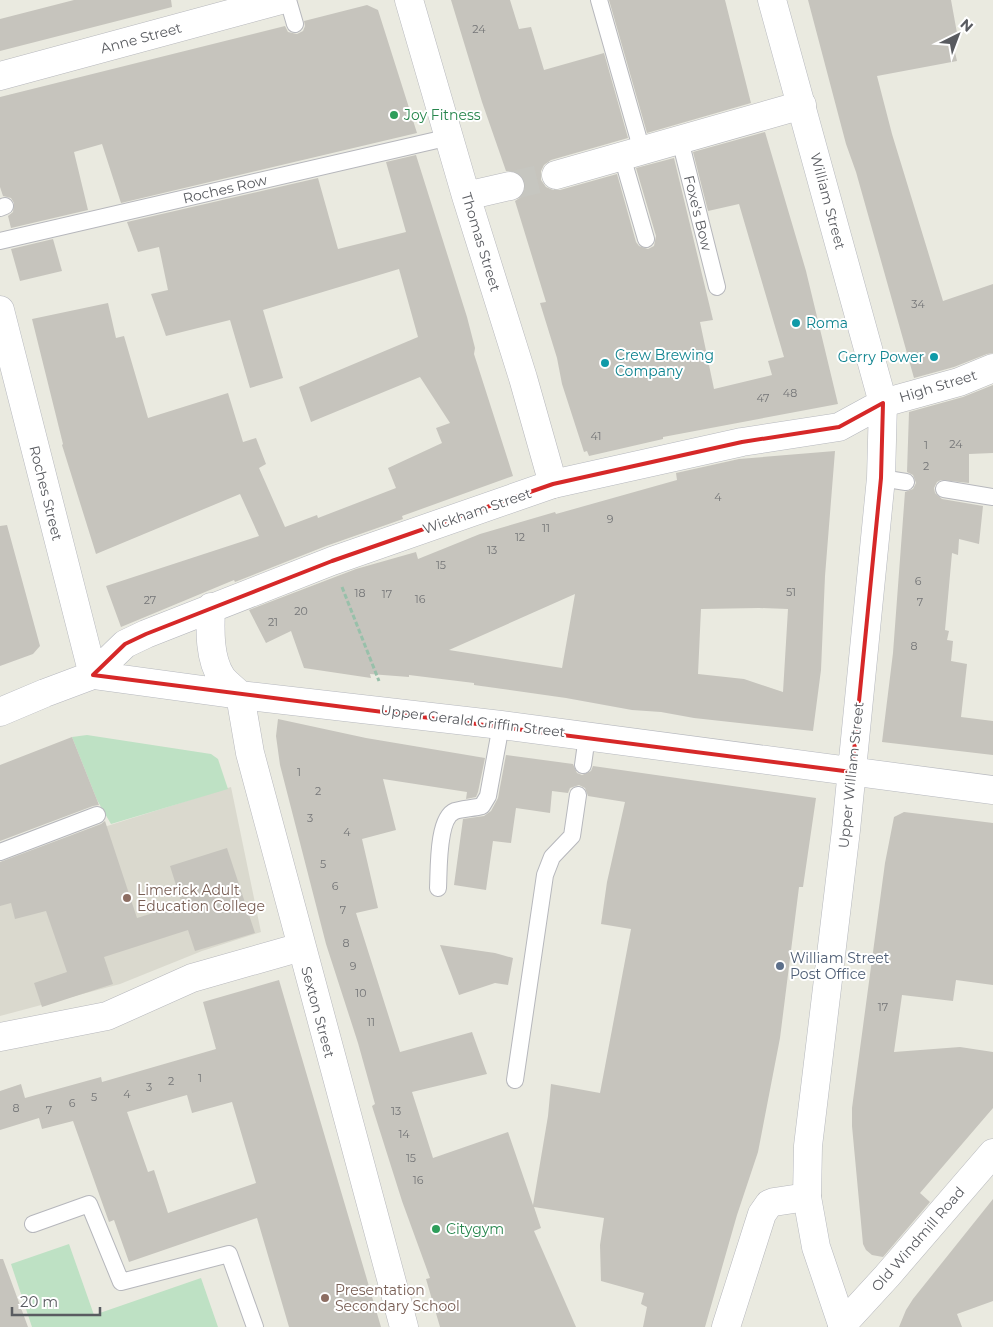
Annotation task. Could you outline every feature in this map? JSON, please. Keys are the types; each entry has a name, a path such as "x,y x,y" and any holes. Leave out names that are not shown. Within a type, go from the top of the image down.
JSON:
{"main road":[{"name":"Anne Street","path":"0,76 253,4 281,0"},
{"name":"Thomas Street","path":"408,0 466,196 523,378 553,484"},
{"name":"William Street","path":"772,0 882,403"},
{"path":"556,175 802,105"},
{"path":"466,196 510,186"},
{"name":"Roches Street","path":"0,310 93,675"},
{"name":"High Street","path":"882,403 959,382 993,368"},
{"name":"Upper William Street","path":"840,1326 816,1247 807,1197 808,1146 852,772 894,480 882,403"},
{"name":"Wickham Street","path":"93,675 125,644 146,634 332,562 553,484 742,442 839,427 882,403"},
{"path":"211,608 212,649 217,668 223,678 240,695"},
{"path":"0,712 93,675"},
{"name":"Upper Gerald Griffin Street","path":"93,675 240,695 588,736 993,790"},
{"name":"Sexton Street","path":"240,695 250,753 404,1327"},
{"path":"0,1037 107,1016 192,978 301,947"},
{"name":"Old Windmill Road","path":"840,1326 888,1276 993,1152"},
{"path":"726,1327 762,1214 774,1202 807,1197"}],"lane":[{"path":"288,0 295,24"},
{"path":"599,0 632,153 646,239"},
{"name":"Roches Row","path":"0,241 450,137"},
{"name":"Foxe's Bow","path":"680,140 716,287"},
{"path":"944,488 993,497"},
{"path":"438,888 440,844 446,819 455,811 482,806 488,796 501,725"},
{"path":"583,765 588,736"},
{"path":"515,1080 545,876 552,857 572,836 578,795"},
{"path":"0,852 97,815"},
{"path":"33,1224 89,1204 122,1282 229,1254 255,1327"}],"path":[{"path":"340,584 379,682"}],"highlighted area":[{"path":"883,403 881,478 852,772 93,675 125,644 146,634 332,561 553,484 742,442 839,427"}],"shaded area":[{"name":"Limerick Adult Education College","path":"231,787 261,932 202,951 120,984 0,1016 0,864 50,844"}],"green space":[{"path":"87,735 211,754 218,759 228,789 111,824 97,800 72,737"},
{"path":"69,1244 94,1315 201,1278 218,1327 32,1327 11,1264"}],"building":[{"path":"74,0 171,0 172,7 0,51 0,19"},
{"path":"451,0 510,0 519,29 531,27 544,70 604,53 628,138 551,160 544,165 541,171 541,180 546,187 560,190 617,174 636,242 639,246 648,249 654,246 656,236 636,168 674,158 713,320 700,322 714,389 772,375 768,361 784,357 739,204 708,211 693,152 765,132 806,271 838,404 663,437 663,439 589,456 587,451 584,452 562,384 557,358 540,303 546,302 515,201 525,191 525,182 522,176 515,171 506,171 482,102"},
{"path":"609,0 725,0 751,103 647,133"},
{"path":"808,0 951,0 957,33 954,48 957,61 877,76 892,134 943,301 993,284 993,353 954,367 914,378 856,172 846,144"},
{"path":"367,5 378,10 417,133 121,203 102,144 74,152 88,210 11,228 8,216 13,212 14,203 11,198 3,196 0,187 0,97 285,26 288,32 297,34 303,31 304,21"},
{"path":"416,155 467,317 475,348 474,354 513,476 402,516 403,519 326,546 235,582 234,580 121,627 106,586 259,536 240,494 96,554 62,445 32,319 108,303 116,338 124,336 148,418 228,393 243,442 256,438 266,464 259,468 285,527 317,515 318,518 396,488 388,468 442,443 436,428 450,423 420,377 311,422 299,387 418,337 399,269 263,310 283,378 250,388 230,320 166,336 151,294 168,290 159,247 138,252 127,222 318,178 338,249 406,232 386,162"},
{"path":"53,239 62,271 20,281 11,249"},
{"path":"993,385 993,453 969,454 969,483 941,480 937,482 934,488 935,493 942,499 983,506 979,544 959,539 958,555 952,553 945,630 949,631 947,640 953,641 951,661 967,664 961,717 993,721 993,755 882,742 893,653 905,492 913,489 916,483 913,475 907,472 909,412 963,397"},
{"path":"835,451 825,576 821,670 813,731 632,710 566,698 474,685 474,683 409,675 409,677 370,674 371,678 304,668 291,631 266,643 249,610 356,569 416,552 418,559 480,534 677,480 676,473 739,459","holes":["575,594 562,668 449,650","701,609 788,609 783,692 744,679 698,674"]},
{"path":"7,525 40,646 33,654 0,666 0,526"},
{"path":"278,719 366,738 485,758 476,797 466,799 467,792 383,779 396,830 362,839 378,908 356,913 400,1052 472,1032 487,1074 412,1092 433,1158 508,1132 533,1205 548,1116 551,1084 600,1093 631,929 601,924 607,882 625,802 588,796 585,788 579,785 570,788 568,793 552,791 550,813 516,808 511,843 493,841 486,890 454,885 463,819 484,816 491,811 498,798 506,755 573,764 577,773 582,775 591,771 593,766 816,798 803,887 799,887 780,1038 758,1152 737,1215 705,1327 643,1327 647,1307 641,1304 644,1293 601,1281 600,1245 604,1218 534,1207 541,1228 534,1231 576,1327 440,1327 426,1279 430,1278 402,1201 372,1106 375,1104 358,1043 326,944 280,765 276,736"},
{"path":"72,737 99,805 0,841 0,765"},
{"path":"904,812 993,823 993,985 956,980 953,1001 902,995 894,1052 960,1047 993,1052 993,1108 920,1193 930,1202 883,1257 872,1255 863,1244 852,1108 885,863 894,817"},
{"path":"105,821 137,918 182,904 170,866 227,848 255,933 195,951 188,930 104,957 113,984 42,1007 34,983 67,972 46,911 15,919 11,903 0,906 0,862"},
{"path":"440,945 495,953 513,958 508,985 495,983 459,995"},
{"path":"279,980 381,1327 289,1327 257,1218 129,1262 114,1220 109,1222 73,1121 42,1129 39,1118 0,1130 0,1091 21,1084 25,1098 101,1077 102,1082 216,1049 203,1002","holes":["187,1095 192,1113 232,1102 256,1183 168,1213 154,1170 148,1172 127,1112"]},
{"path":"993,1199 993,1301 957,1314 962,1327 899,1327 913,1299"},
{"path":"0,1259 3,1259 28,1327 0,1327"}],"tunnel":[{"path":"510,186 556,175"}],"place":[{"name":"Joy Fitness","path":"394,115"},
{"name":"Roma","path":"796,323"},
{"name":"Gerry Power","path":"934,357"},
{"name":"Crew Brewing Company","path":"605,363"},
{"name":"Limerick Adult Education College","path":"127,898"},
{"name":"William Street Post Office","path":"780,966"},
{"name":"Citygym","path":"436,1229"},
{"name":"Presentation Secondary School","path":"325,1298"}]}
